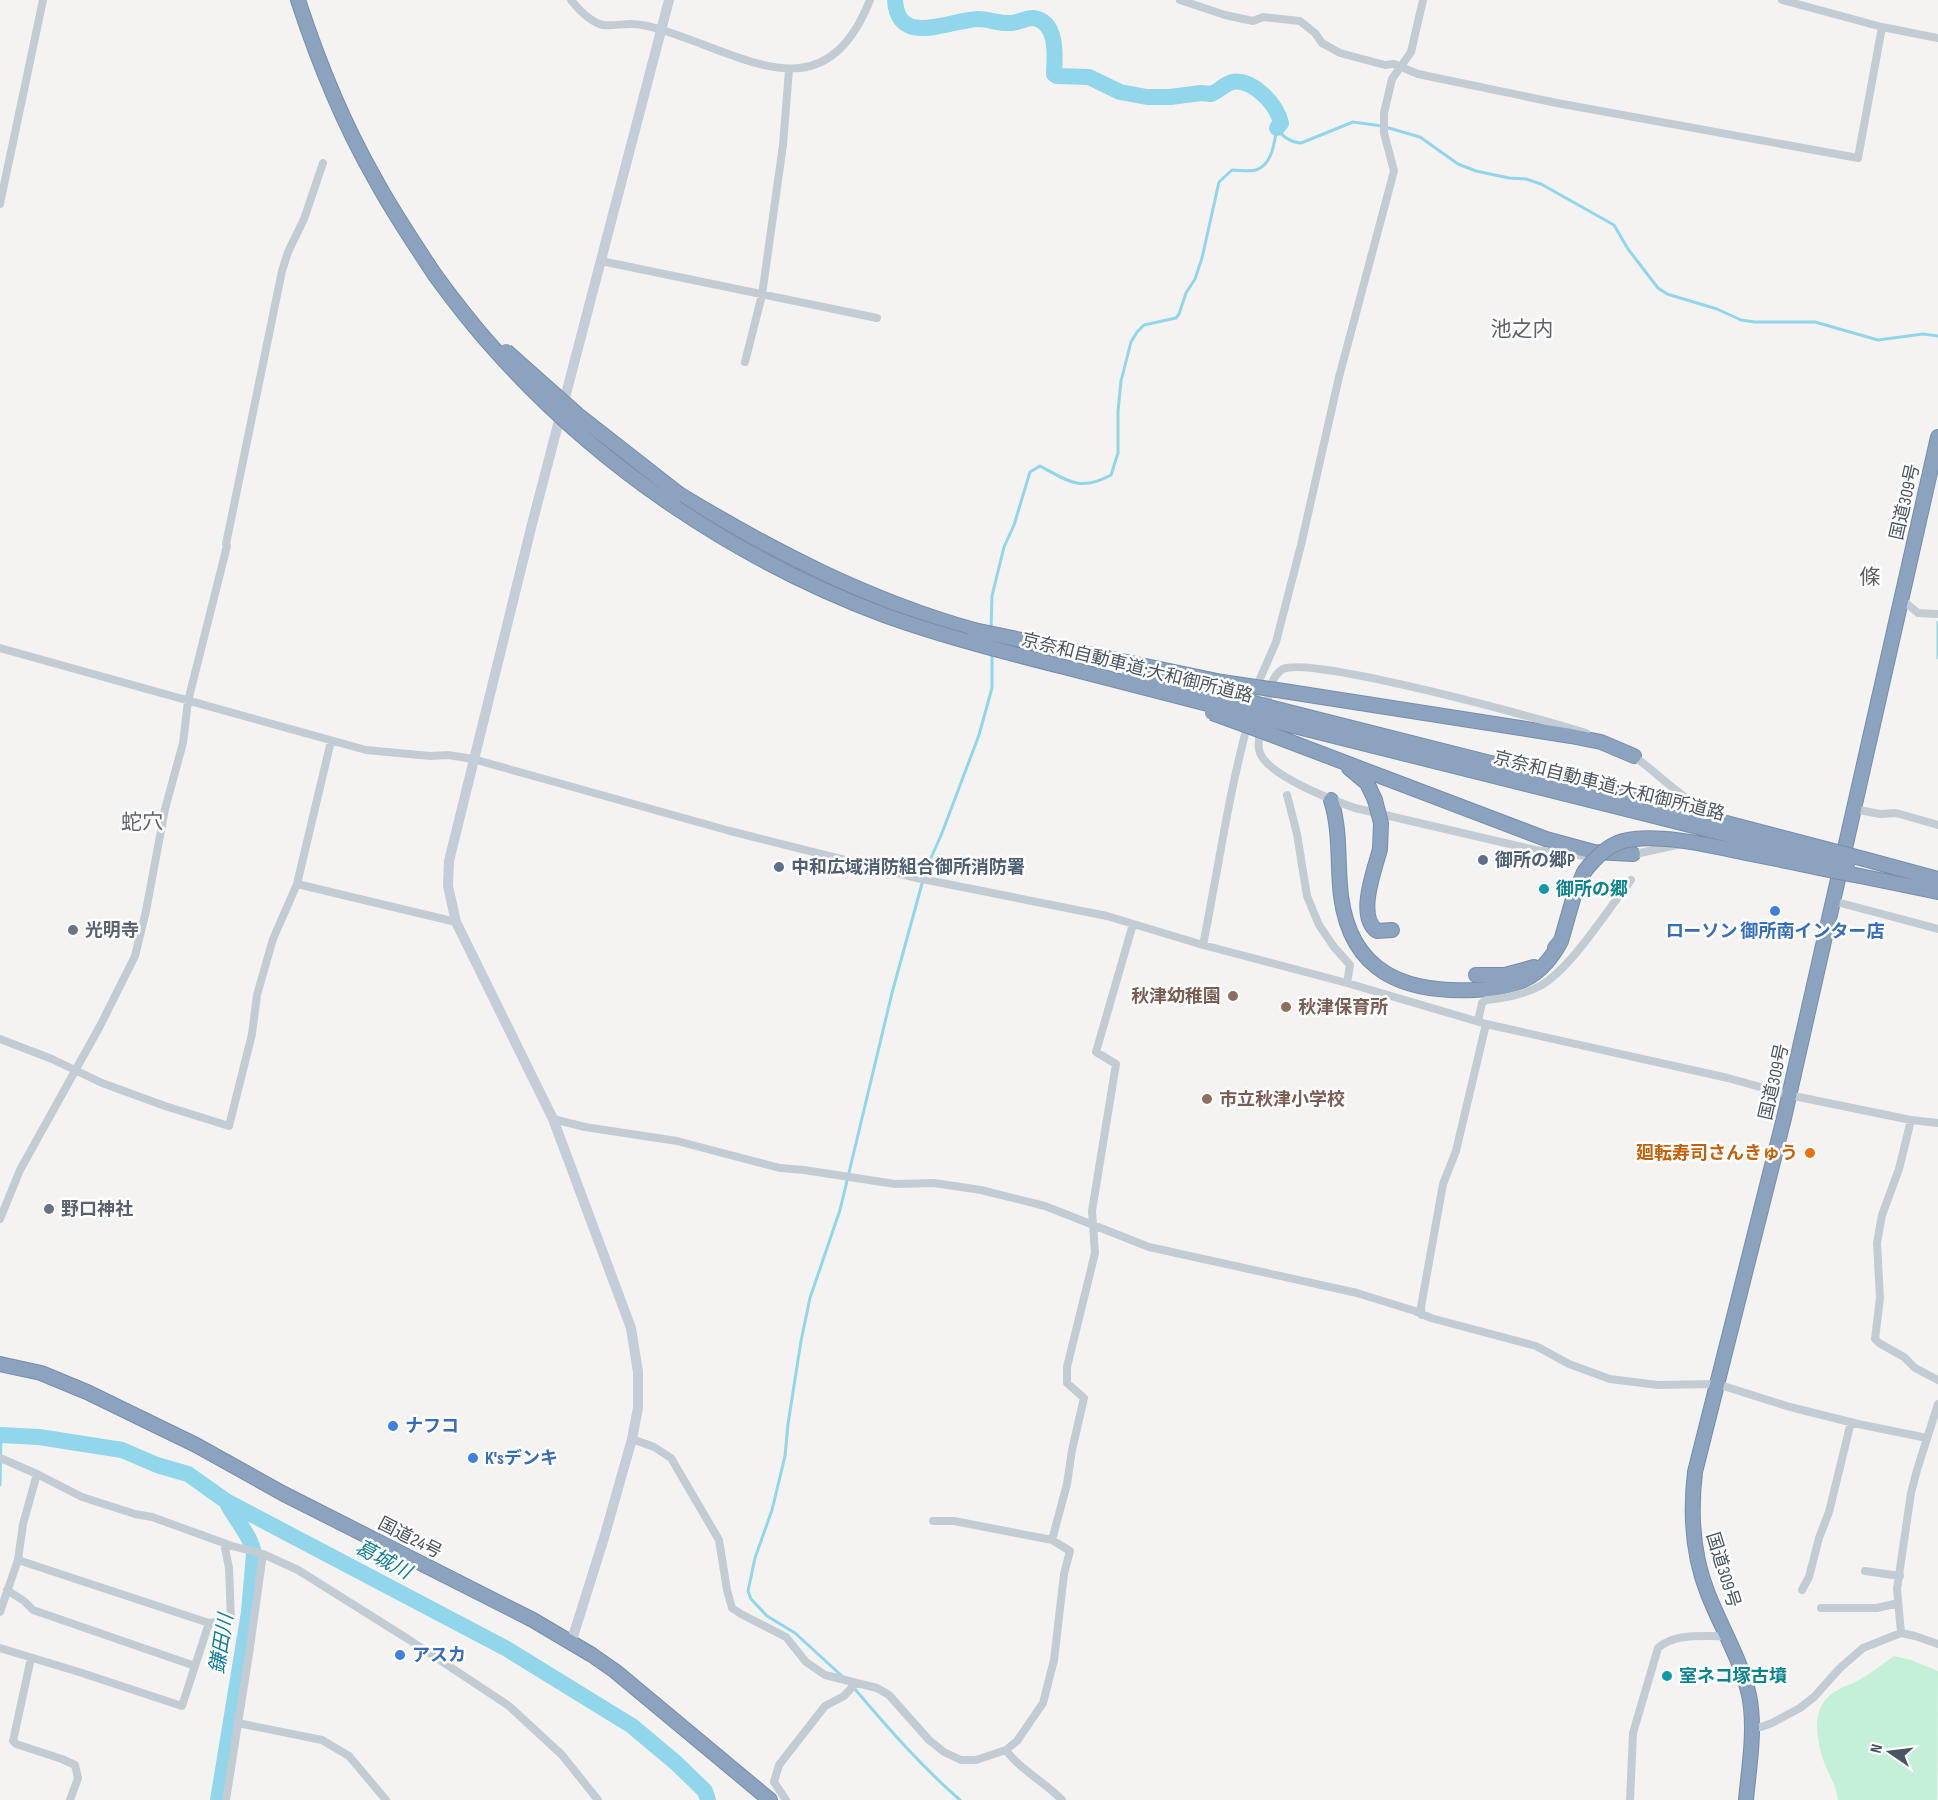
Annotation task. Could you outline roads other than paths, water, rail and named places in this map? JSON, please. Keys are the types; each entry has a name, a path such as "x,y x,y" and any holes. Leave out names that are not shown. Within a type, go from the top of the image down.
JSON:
{"highway":[{"name":"京奈和自動車道;大和御所道路","path":"298,0 329,85 374,177 435,275 467,318 496,352 571,427 650,490 782,570 829,592 921,627 981,646 1176,696 1186,705 1270,721 1660,811 1862,868 1938,879"},
{"name":"京奈和自動車道;大和御所道路","path":"435,275 503,348 586,421 679,494 761,542 832,578 933,618 1270,721"},
{"name":"国道309号","path":"1746,1800 1752,1726 1749,1694 1707,1592 1692,1532 1695,1472 1790,1095 1938,437"},
{"path":"974,630 1222,682 1571,735 1601,742 1634,756"},
{"path":"1270,721 1334,759 1367,783 1375,800 1381,823 1380,849 1368,897 1367,915 1370,925 1377,931 1392,930 1379,934 1364,929 1349,913 1341,895"},
{"path":"1334,759 1555,842 1594,852 1633,854"},
{"path":"1331,800 1336,820 1341,895 1349,931 1370,961 1389,975 1421,988 1484,990 1521,982 1531,977 1548,963 1560,941 1584,872 1611,846 1622,842 1645,838 1862,868 1938,890"},
{"path":"1476,975 1505,975 1526,970 1545,960 1560,941"},
{"name":"国道24号","path":"0,1364 41,1373 87,1392 196,1445 284,1494 533,1620 592,1654 615,1671 770,1800"}],"street":[{"path":"0,204 43,0"},
{"path":"571,0 581,12 604,25 632,24 661,29 728,54 789,70 813,67 826,61 843,48 861,22 870,0"},
{"path":"571,1643 632,1439 638,1408 638,1372 631,1328 553,1119 456,922 448,886 449,861 532,524 669,0"},
{"path":"1180,0 1225,15 1253,21 1263,17 1300,21 1315,33 1322,43 1340,53 1385,65 1394,64 1418,74 1557,103 1858,158 1882,27"},
{"path":"1203,945 1216,882 1230,792 1259,681 1276,642 1301,545 1339,377 1394,171 1384,133 1384,113 1392,79 1412,52 1423,0"},
{"path":"1782,0 1882,27 1938,38"},
{"path":"745,362 762,295 783,145 789,70"},
{"path":"0,1219 20,1170 135,956 146,912 165,809 183,743 188,701 227,546 282,271 288,252 304,219 323,163"},
{"path":"601,261 877,318"},
{"path":"1901,599 1918,613 1938,614"},
{"path":"0,648 366,750 429,756 448,755 474,759 730,831 917,878 1107,916 1482,1022 1728,1078 1790,1095 1911,1120 1938,1123"},
{"path":"1840,868 1721,841 1695,841 1633,854 1589,857 1535,850 1355,808 1331,800 1283,775 1263,759 1258,750 1258,740 1273,682 1276,675 1290,666 1354,674 1544,720 1601,739 1634,756 1702,808 1726,818 1846,848"},
{"path":"0,1039 51,1059 102,1083 229,1126 252,1034 257,995 273,939 297,884 332,741"},
{"path":"1287,795 1297,834 1307,896 1319,925 1350,965 1347,983"},
{"path":"1679,844 1690,835 1695,822 1695,810 1689,800"},
{"path":"1854,809 1880,814 1896,813 1938,825"},
{"path":"1422,1315 1421,1307 1443,1184 1456,1150 1482,1022 1482,1003 1486,1000 1525,993 1558,973 1631,880"},
{"path":"297,884 456,922"},
{"path":"1833,901 1938,929"},
{"path":"1052,1540 1067,1484 1084,1398 1067,1383 1067,1367 1095,1253 1092,1211 1116,1064 1096,1052 1133,924"},
{"path":"553,1119 677,1141 780,1168 895,1184 934,1184 981,1190 1045,1206 1149,1247 1357,1293 1422,1315 1536,1346 1569,1364 1610,1379 1658,1385 1717,1384 1851,1422 1927,1438"},
{"path":"1911,1120 1899,1169 1882,1215 1877,1243 1880,1298 1875,1339 1904,1357 1915,1368 1938,1380"},
{"path":"1901,1633 1898,1589 1911,1493 1938,1404"},
{"path":"1802,1590 1809,1577 1816,1548 1829,1512 1851,1422"},
{"path":"632,1439 654,1447 671,1458 719,1540 732,1608 786,1637 806,1662 825,1675 877,1688 889,1695 929,1740 944,1752 961,1760 976,1760 1006,1750 1017,1741 1043,1703 1054,1660 1064,1574 1070,1551 1052,1540 954,1521 933,1521"},
{"path":"0,1458 38,1474 82,1497 152,1517 263,1554 298,1570 509,1706 562,1755 598,1800"},
{"path":"0,1612 18,1560 23,1524 38,1474"},
{"path":"18,1560 209,1623 231,1620 228,1544"},
{"path":"226,1800 263,1554"},
{"path":"1865,1571 1900,1576"},
{"path":"7,1590 33,1610 195,1666"},
{"path":"1821,1608 1877,1608 1898,1603"},
{"path":"0,1648 182,1706 209,1623"},
{"path":"1752,1726 1761,1727 1772,1724 1800,1708 1863,1648 1901,1633 1938,1644"},
{"path":"1630,1800 1633,1733 1658,1648 1666,1641 1675,1638 1727,1636"},
{"path":"31,1658 14,1743 62,1759 75,1766 78,1778 70,1800"},
{"path":"786,1800 774,1782 779,1765 825,1706 848,1691 855,1682"},
{"path":"238,1723 322,1740 349,1756 386,1800"},
{"path":"1006,1750 1011,1757 1053,1790 1062,1800"}],"waterway":[{"path":"895,0 898,15 905,23 915,27 927,28 978,19 1007,23 1030,18 1041,21 1047,25 1053,40 1054,74 1089,77 1120,92 1147,97 1170,97 1211,94 1232,82 1248,84 1263,94 1275,108 1281,123 1277,128"},
{"path":"1278,129 1288,139 1301,143 1353,122 1382,126 1420,137 1458,164 1476,171 1526,179 1541,184 1614,225 1628,249 1658,288 1667,294 1717,309 1741,320 1815,322 1878,340 1923,334 1938,336"},
{"path":"991,630 992,596 1004,547 1014,525 1030,472 1040,466 1067,480 1082,484 1111,475 1118,453 1121,381 1131,342 1144,325 1176,318 1179,314 1202,258 1219,182 1232,170 1254,171 1262,167 1272,152 1277,128"},
{"path":"1938,622 1938,658"},
{"path":"843,1677 795,1633 767,1616 751,1599 748,1591 755,1558 772,1510 785,1456 801,1341 810,1298 840,1210 892,993 926,869 979,735 992,688 992,651"},
{"name":"葛城川","path":"0,1435 39,1437 122,1450 157,1465 188,1474 226,1501 507,1649 632,1726 705,1791 708,1800"},
{"path":"0,1485 1,1435"},
{"name":"鎌田川","path":"218,1800 249,1612 254,1554 246,1533 226,1501"},
{"path":"854,1688 918,1760 960,1800"}],"place":[{"name":"御所の郷P","path":"1483,860"},
{"name":"中和広域消防組合御所消防署","path":"779,867"},
{"name":"御所の郷","path":"1544,889"},
{"name":"ローソン 御所南インター店","path":"1775,911"},
{"name":"光明寺","path":"73,930"},
{"name":"秋津幼稚園","path":"1233,996"},
{"name":"秋津保育所","path":"1286,1007"},
{"name":"市立秋津小学校","path":"1207,1099"},
{"name":"廻転寿司さんきゅう","path":"1810,1153"},
{"name":"野口神社","path":"49,1209"},
{"name":"ナフコ","path":"393,1426"},
{"name":"K'sデンキ","path":"473,1458"},
{"name":"アスカ","path":"400,1655"},
{"name":"室ネコ塚古墳","path":"1667,1676"}],"district":[{"name":"池之内","path":"1522,329"},
{"name":"條","path":"1870,577"},
{"name":"蛇穴","path":"142,822"}]}
